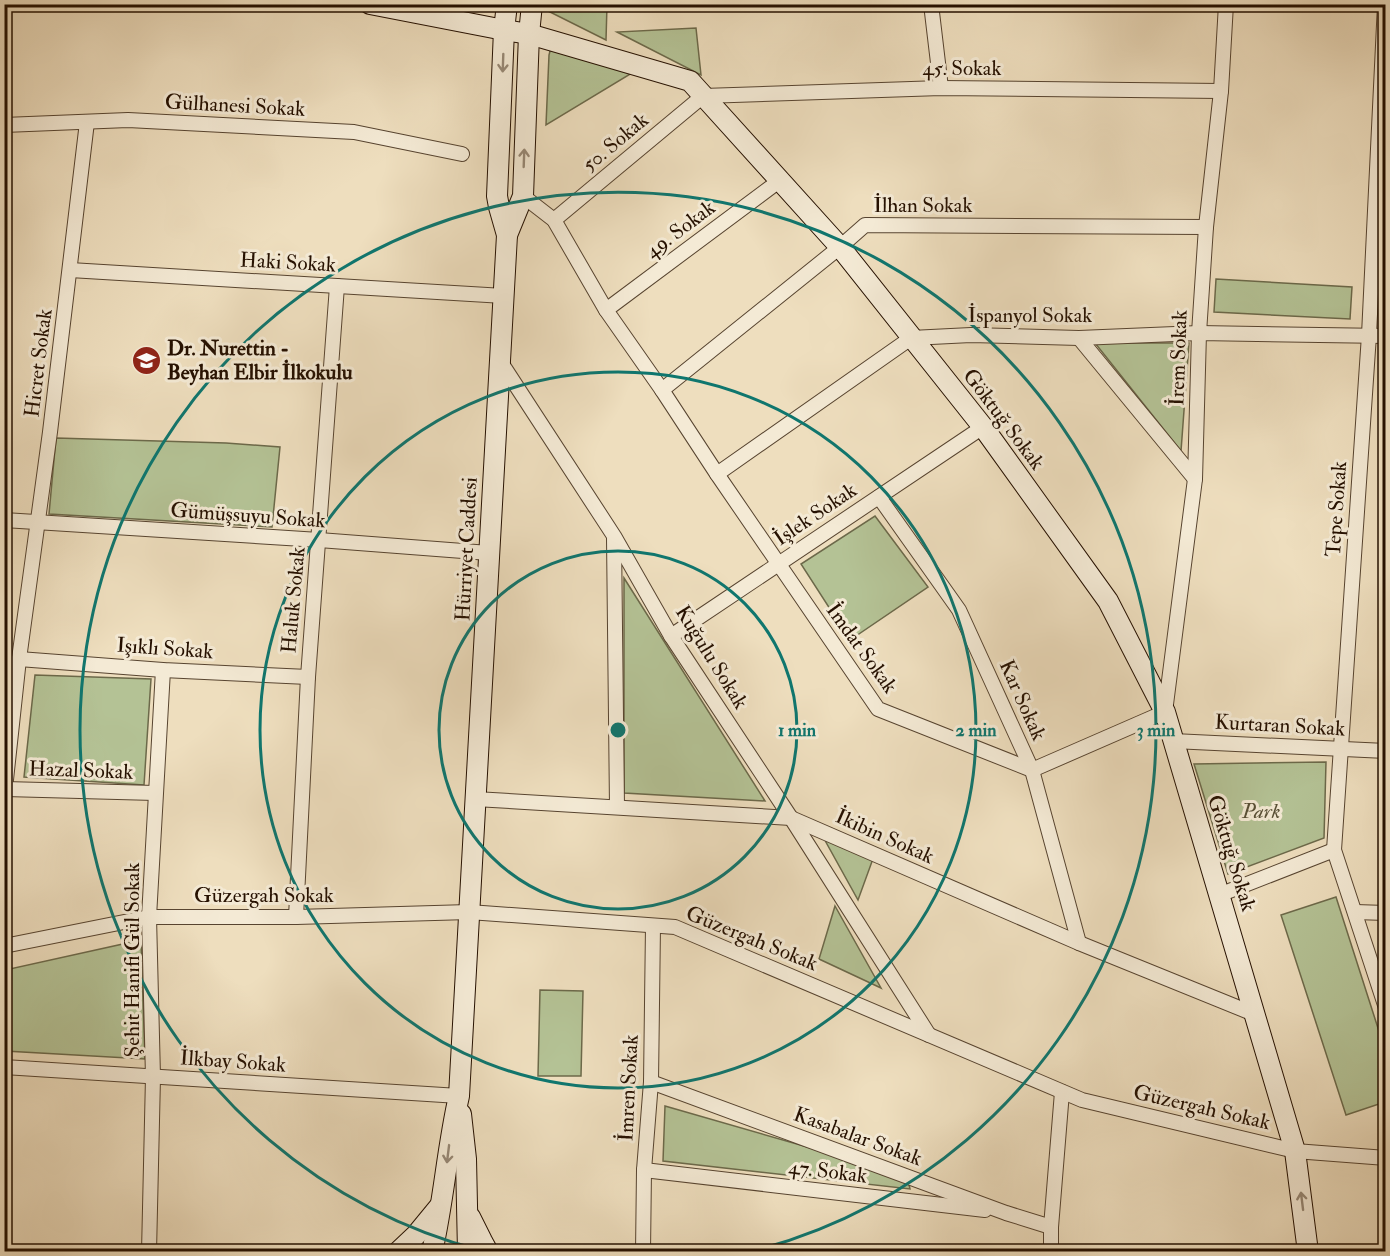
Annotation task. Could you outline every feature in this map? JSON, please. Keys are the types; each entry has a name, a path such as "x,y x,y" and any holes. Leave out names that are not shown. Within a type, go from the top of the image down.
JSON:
{"main road":[{"name":"Göktuğ Sokak","path":"370,4 529,34 690,81 840,247 982,427 1108,601 1165,712 1295,1151 1308,1251"},
{"name":"Hürriyet Caddesi","path":"459,1096 507,235 497,196 507,4"},
{"path":"507,235 523,196 532,4"},
{"path":"432,1251 442,1202 451,1131 459,1096"},
{"path":"459,1096 466,1159 468,1251"},
{"path":"398,1251 428,1222 442,1202"},
{"path":"466,1209 488,1251"}],"street":[{"path":"931,4 941,88"},
{"name":"İrem Sokak","path":"1165,712 1195,479 1199,333 1206,227 1221,92 1226,4"},
{"name":"Tepe Sokak","path":"1385,4 1369,335 1334,850 1385,1000"},
{"name":"45. Sokak","path":"703,96 941,88 1221,92"},
{"name":"50. Sokak","path":"554,220 703,96"},
{"name":"Gülhanesi Sokak","path":"4,125 128,120 354,132 462,154"},
{"name":"Hicret Sokak","path":"4,789 19,659 51,432 87,122"},
{"name":"49. Sokak","path":"606,310 779,181"},
{"path":"523,196 554,220"},
{"name":"İmdat Sokak","path":"554,220 606,310 878,709 1032,770"},
{"name":"İlhan Sokak","path":"662,390 865,225 1206,227"},
{"name":"Haki Sokak","path":"70,270 504,296"},
{"name":"Haluk Sokak","path":"296,917 308,677 337,286"},
{"name":"İspanyol Sokak","path":"912,338 971,335 1079,338 1199,333 1386,336"},
{"path":"717,474 912,338"},
{"path":"1079,338 1195,479"},
{"name":"Kuğulu Sokak","path":"500,361 614,536 671,636 791,818 929,1035"},
{"name":"İşlek Sokak","path":"671,636 982,427"},
{"name":"Kar Sokak","path":"879,497 959,610 1032,770 1079,944"},
{"name":"Gümüşsuyu Sokak","path":"4,520 489,553"},
{"path":"614,536 617,807"},
{"name":"Işıklı Sokak","path":"19,659 163,670 308,677"},
{"name":"Şehit Hanifi Gül Sokak","path":"149,1251 153,1077 149,917 163,670"},
{"path":"1032,770 1165,712"},
{"name":"Kurtaran Sokak","path":"1173,741 1386,751"},
{"name":"Hazal Sokak","path":"4,789 155,793"},
{"name":"İkibin Sokak","path":"475,799 791,818 1079,944 1254,1014"},
{"path":"1219,895 1334,850"},
{"name":"Güzergah Sokak","path":"4,946 149,917 296,917 469,912 675,927 1082,1100 1295,1151 1386,1158"},
{"path":"1355,912 1386,913"},
{"name":"İmren Sokak","path":"643,1251 644,1170 651,1082 653,926"},
{"name":"İlkbay Sokak","path":"4,1067 459,1096"},
{"name":"Kasabalar Sokak","path":"651,1082 1006,1213 1051,1227"},
{"path":"1051,1251 1062,1092"},
{"name":"47. Sokak","path":"644,1170 1006,1213"}],"green space":[{"path":"544,5 607,5 606,40 544,9"},
{"path":"696,28 701,75 617,32"},
{"path":"551,47 632,73 546,125"},
{"path":"1216,279 1352,287 1350,319 1214,312"},
{"path":"1095,343 1189,343 1181,451"},
{"path":"56,438 226,443 280,447 272,527 49,514"},
{"path":"875,516 928,587 850,640 801,564"},
{"path":"624,578 765,801 624,793"},
{"path":"35,675 151,679 144,785 24,777"},
{"name":"Park","path":"1326,762 1324,838 1228,874 1194,764"},
{"path":"822,835 874,856 858,900"},
{"path":"1336,897 1385,1050 1385,1102 1346,1115 1281,915"},
{"path":"835,906 881,988 819,959"},
{"path":"141,940 145,1059 5,1051 5,970"},
{"path":"540,990 583,991 581,1076 538,1076"},
{"path":"665,1106 842,1157 908,1180 910,1189 663,1161"}],"place":[{"name":"Dr. Nurettin - Beyhan Elbir İlkokulu","path":"146,360"}]}
